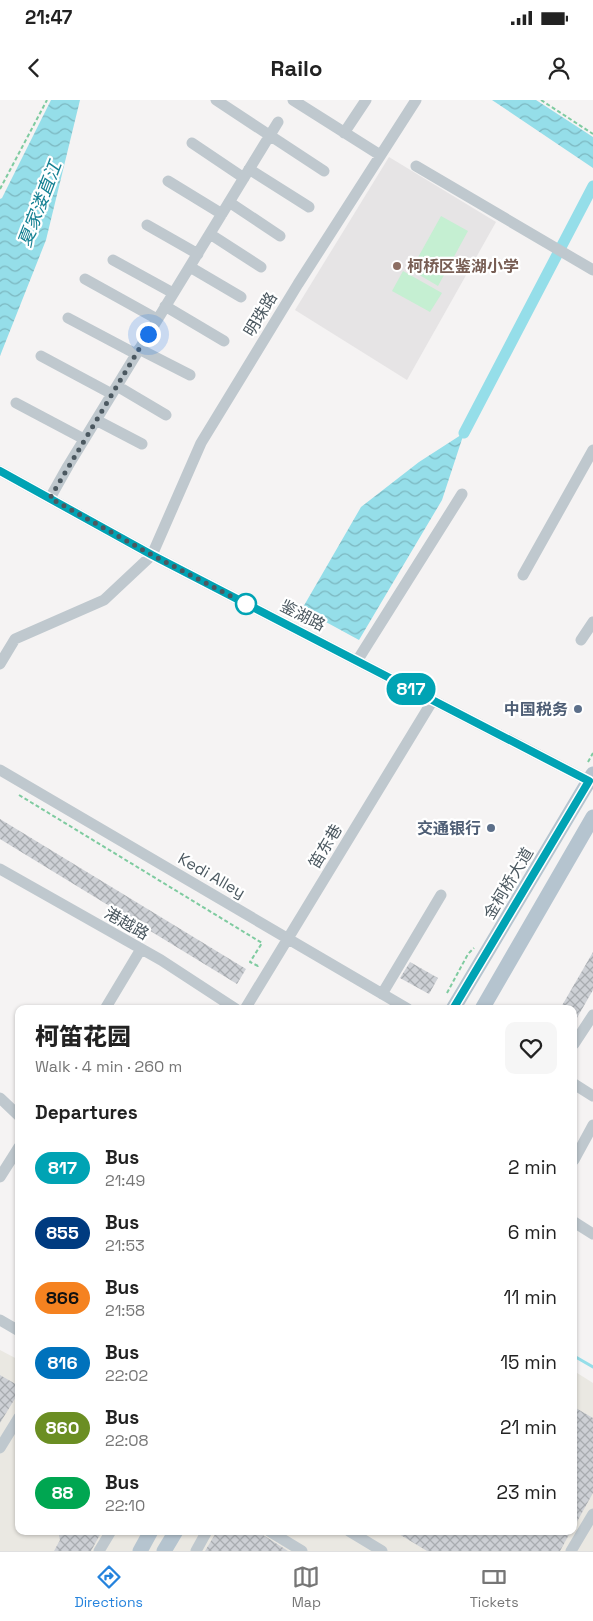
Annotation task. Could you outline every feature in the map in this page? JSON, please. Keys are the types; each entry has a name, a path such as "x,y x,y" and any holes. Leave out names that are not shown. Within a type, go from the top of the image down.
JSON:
{"main road":[{"name":"金柯桥大道","path":"455,1005 592,780"},
{"path":"484,1005 593,818"},
{"path":"140,1551 149,1535"},
{"path":"164,1551 174,1535"}],"street":[{"path":"216,100 324,171"},
{"path":"293,100 380,155"},
{"path":"344,133 366,100"},
{"name":"明珠路","path":"152,555 201,443 298,284 416,100"},
{"path":"50,498 84,438 278,122"},
{"path":"192,143 309,207"},
{"path":"416,166 593,270"},
{"path":"168,181 222,214"},
{"path":"229,202 280,236"},
{"path":"147,224 198,254"},
{"path":"210,234 261,267"},
{"path":"113,260 173,294"},
{"path":"190,266 241,296"},
{"path":"86,280 157,319"},
{"path":"165,306 224,341"},
{"path":"68,318 190,375"},
{"path":"41,356 166,415"},
{"path":"16,402 84,438"},
{"path":"96,420 142,444"},
{"path":"523,575 593,450"},
{"name":"鉴湖路","path":"0,471 152,555 592,780"},
{"path":"358,661 462,494"},
{"path":"0,664 15,639 104,600 152,555"},
{"path":"581,640 593,622"},
{"name":"笛东巷","path":"246,1005 433,700"},
{"name":"Kedi Alley","path":"0,770 401,1005"},
{"name":"港越路","path":"0,869 141,949 230,1005"},
{"path":"382,994 441,895"},
{"path":"107,1005 141,949"},
{"path":"577,1039 593,1015"},
{"path":"577,1086 593,1096"},
{"path":"0,1098 15,1112"},
{"path":"577,1154 593,1125"},
{"path":"0,1177 15,1153"},
{"path":"577,1224 593,1234"},
{"path":"0,1320 15,1329"},
{"path":"0,1448 15,1424"},
{"path":"571,1551 593,1514"},
{"path":"99,1551 109,1535"},
{"path":"196,1551 206,1535"},
{"path":"276,1535 302,1551"},
{"path":"356,1535 382,1551"}],"path":[{"path":"0,189 47,100"},
{"path":"541,100 593,134"},
{"path":"17,794 262,943 250,962"}],"shaded area":[{"name":"柯桥区鉴湖小学","path":"389,157 496,222 407,380 295,310"},
{"path":"0,1350 15,1358 15,1535 577,1535 577,1373 593,1383 593,1551 0,1551"}],"green space":[{"path":"441,216 468,231 438,286 411,270"},
{"path":"403,271 442,293 430,312 392,291"}],"water":[{"name":"夏家溇直江","path":"51,100 80,100 46,240 0,356 0,199"},
{"path":"492,100 536,100 593,137 593,168"},
{"path":"464,433 442,500 359,640 302,609 361,507 419,462"}],"building":[{"path":"0,819 246,969 237,984 0,839"},
{"path":"593,952 593,990 577,1018 577,1005 562,1005"},
{"path":"410,962 438,978 429,994 400,978"},
{"path":"0,1375 15,1384 15,1399 0,1423"},
{"path":"577,1409 593,1418 593,1493 577,1522"},
{"path":"59,1535 100,1535 91,1551 54,1551 60,1540"},
{"path":"215,1535 263,1535 288,1551 205,1551"},
{"path":"401,1535 569,1535 560,1551 427,1551"}],"waterway":[{"path":"464,433 593,186"},
{"path":"577,1358 593,1367"}],"bus line":[{"name":"817","path":"0,471 152,555 589,781 455,1005"}],"place":[{"name":"柯桥区鉴湖小学","path":"397,266"},
{"name":"中国税务","path":"578,709"},
{"name":"交通银行","path":"491,828"}],"route":[{"path":"148,334 50,498 152,555 246,604"}]}
